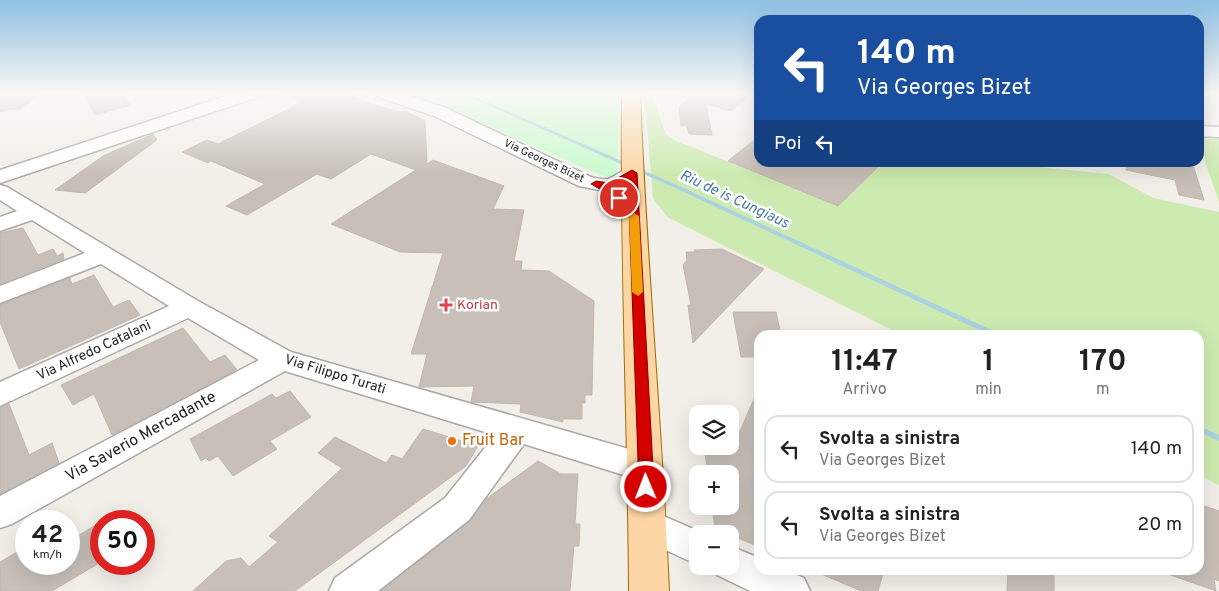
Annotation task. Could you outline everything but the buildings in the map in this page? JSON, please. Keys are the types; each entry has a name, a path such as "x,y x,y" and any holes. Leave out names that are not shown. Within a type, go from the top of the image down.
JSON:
{"main road":[{"path":"630,120 626,177 633,206 646,468 649,591"}],"street":[{"path":"0,177 172,120"},
{"name":"Via Georges Bizet","path":"456,120 586,182 610,186 626,177"},
{"path":"1204,131 1219,132"},
{"name":"Via Georges Bizet","path":"596,184 633,206"},
{"name":"Via Filippo Turati","path":"0,191 189,308 282,360 646,468"},
{"path":"0,224 33,212"},
{"path":"0,296 102,255"},
{"name":"Via Alfredo Catalani","path":"0,395 189,308"},
{"name":"Via Saverio Mercadante","path":"0,513 282,360"},
{"path":"348,591 457,509 517,430"},
{"path":"647,525 689,544"},
{"path":"739,567 754,574"},
{"path":"756,575 791,591"}],"green space":[{"path":"471,120 619,120 617,176 606,177"},
{"path":"647,120 661,120 665,133 674,140 838,206 879,167 1038,167 1109,174 1153,198 1219,212 1219,485 1204,478 1204,330 892,330 669,218 653,198"},
{"path":"1204,138 1219,139 1219,202 1204,158"}],"waterway":[{"name":"Riu de is Cungiaus","path":"523,120 675,186 985,330"},
{"name":"Riu de is Cungiaus","path":"1204,431 1219,438"}],"slow traffic":[{"path":"634,216 638,292"}],"place":[{"name":"Korian","path":"446,305"},
{"name":"Fruit Bar","path":"452,441"}],"route":[{"path":"619,198 596,184 610,186 620,182 632,173 646,487"}]}
